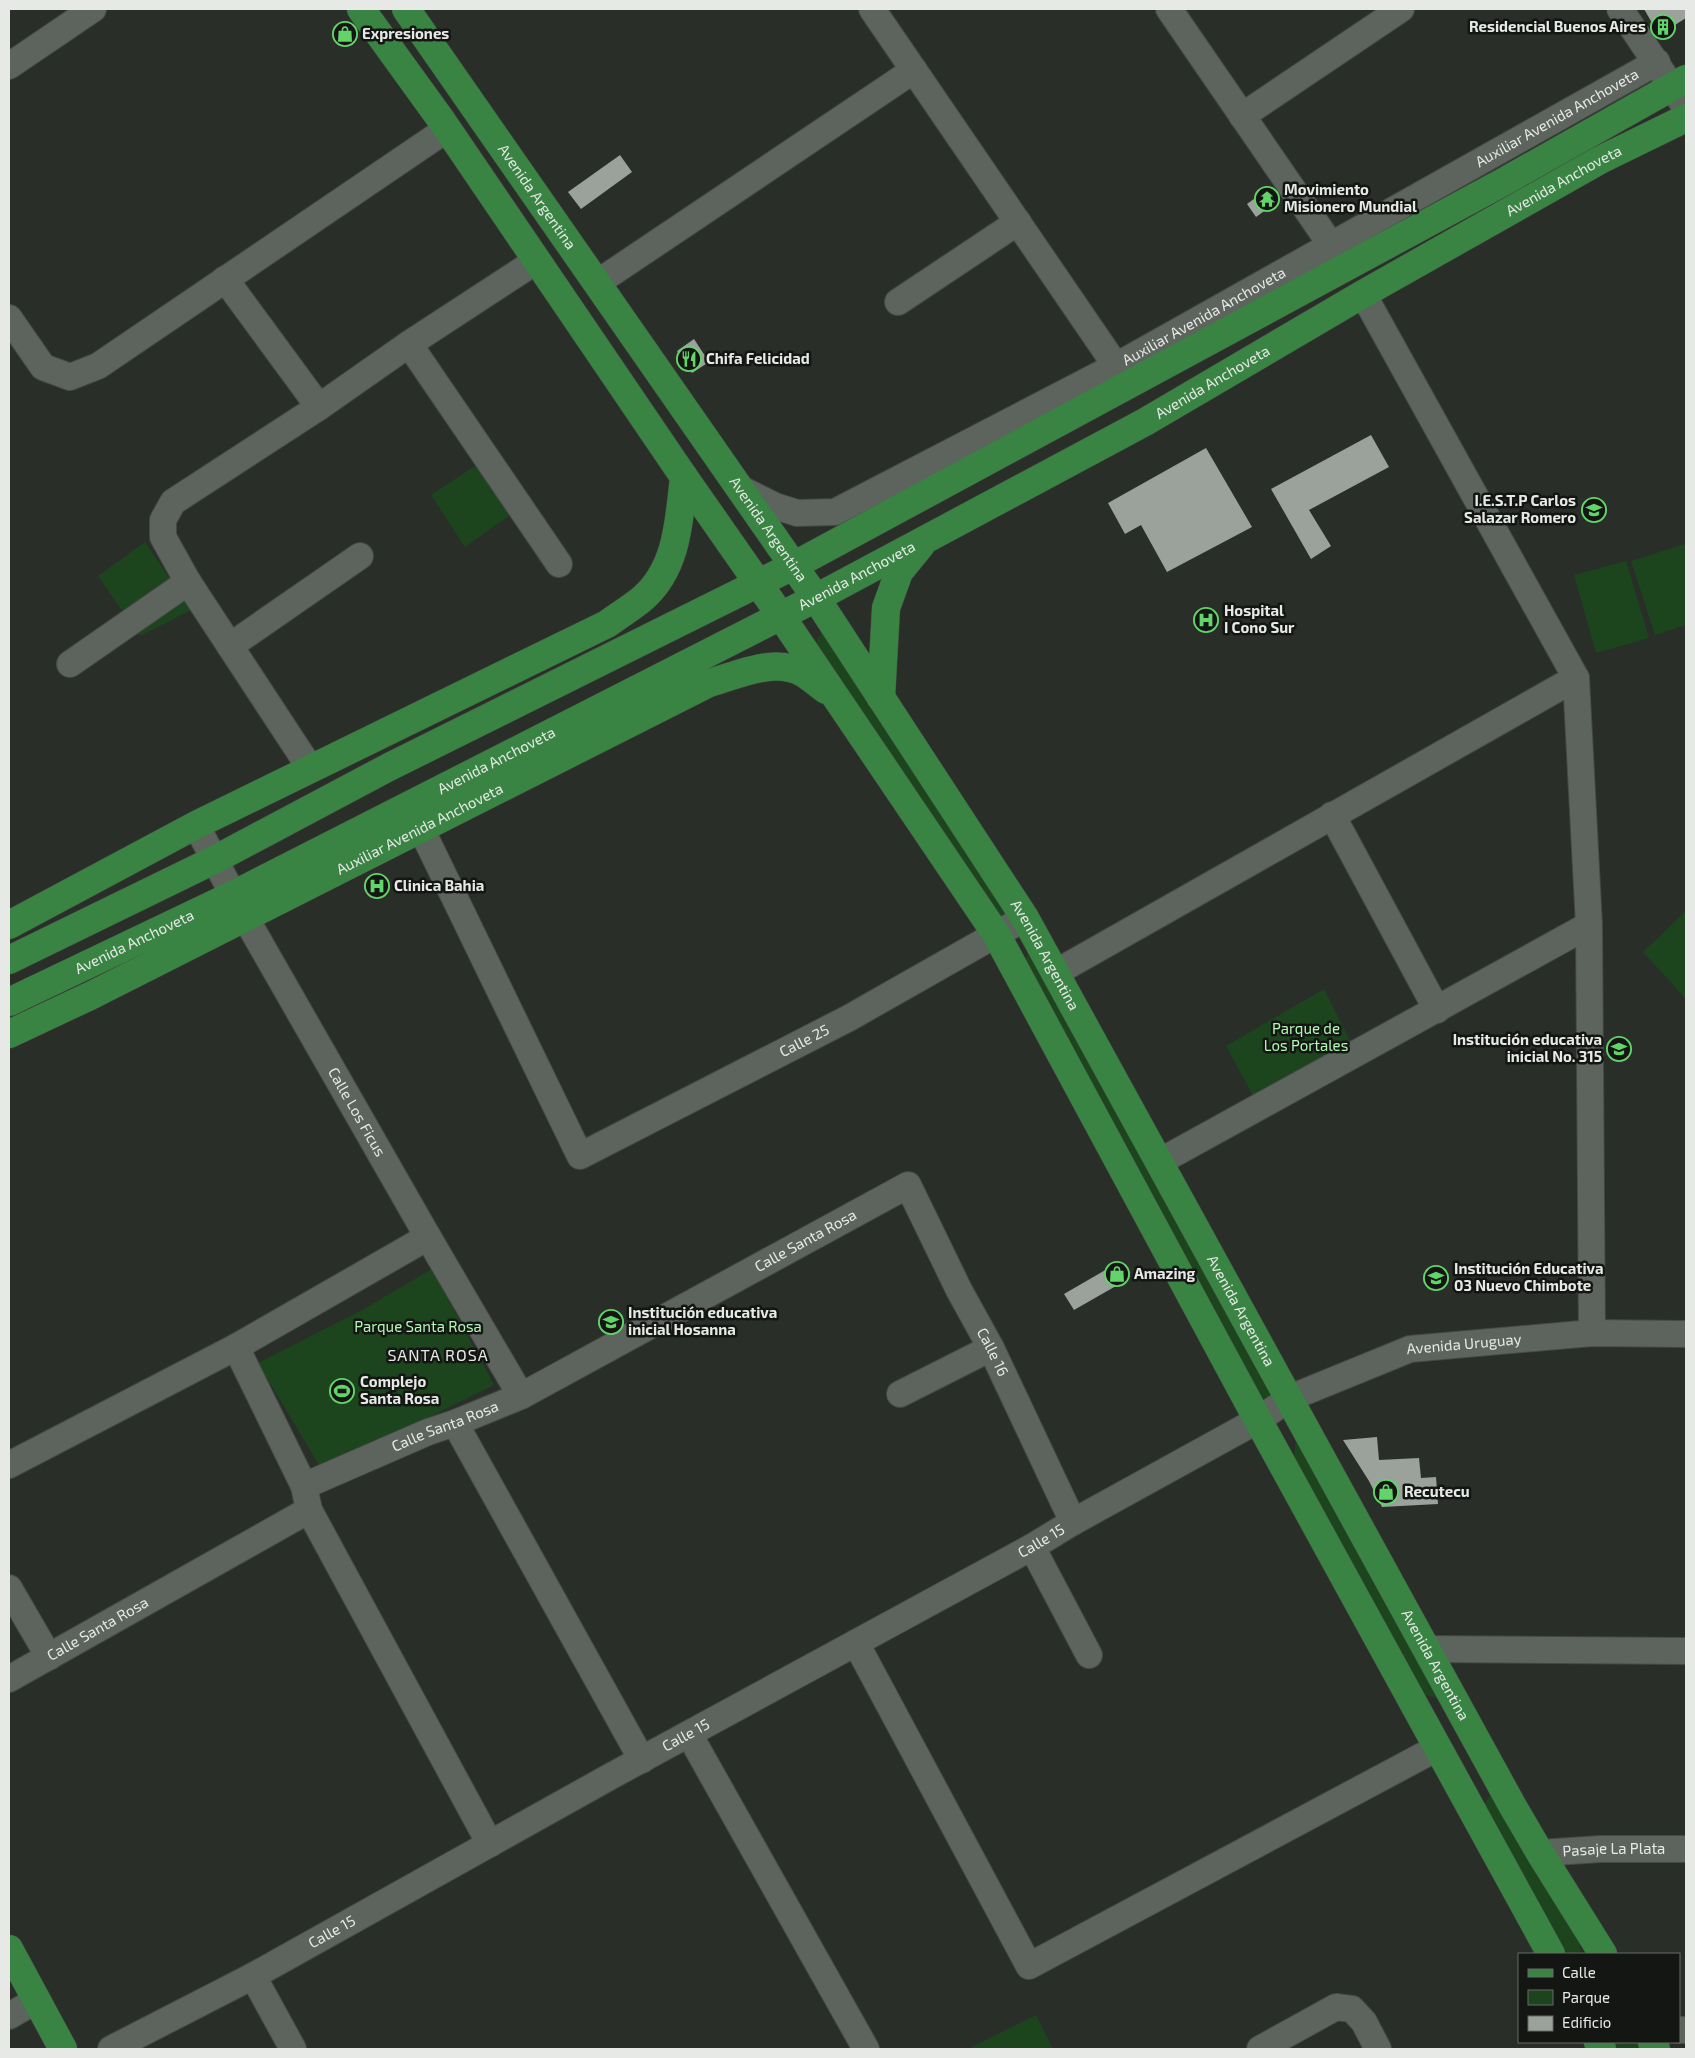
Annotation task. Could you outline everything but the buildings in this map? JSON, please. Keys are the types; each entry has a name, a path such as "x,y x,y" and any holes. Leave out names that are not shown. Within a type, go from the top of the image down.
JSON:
{"main road":[{"name":"Avenida Argentina","path":"406,9 816,598 1025,918 1540,1853 1598,1952"},
{"name":"Avenida Argentina","path":"366,10 536,261 781,616 996,934 1258,1420 1550,1953"},
{"name":"Avenida Anchoveta","path":"9,960 214,860 389,767 759,584 1505,181 1682,91"},
{"name":"Avenida Anchoveta","path":"9,1002 239,906 409,805 816,598 1145,422 1363,294 1600,160 1686,118"},
{"path":"9,925 196,825 607,624 643,598 662,577 674,548 684,477"},
{"path":"881,698 886,608 900,572 928,538"},
{"name":"Auxiliar Avenida Anchoveta","path":"9,1034 90,996 239,906 422,829 709,683 769,666 787,668 802,673 834,696"},
{"path":"9,1948 63,2049"}],"street":[{"path":"9,66 93,9"},
{"path":"872,9 1116,366"},
{"path":"1169,9 1331,245"},
{"path":"1242,116 1401,9"},
{"path":"1620,9 1657,62 1682,91"},
{"name":"Auxiliar Avenida Anchoveta","path":"739,488 775,506 796,513 835,512 1116,366 1657,62"},
{"path":"597,283 914,70"},
{"path":"9,318 43,367 70,377 98,366 447,129"},
{"path":"898,302 1018,222"},
{"path":"310,768 188,582 164,537 163,520 173,502 319,408 409,344 536,261"},
{"path":"225,279 319,408"},
{"path":"1363,294 1576,678 1589,925 1592,1333"},
{"path":"409,344 559,564"},
{"path":"230,646 360,556"},
{"path":"70,664 188,582"},
{"path":"1055,973 1576,678"},
{"path":"409,805 422,829"},
{"path":"1332,815 1437,1010"},
{"name":"Calle Los Ficus","path":"196,825 239,906 428,1238 521,1396"},
{"name":"Calle 25","path":"422,829 580,1156 849,1018 1025,918"},
{"path":"1158,1162 1243,1117 1326,1069 1437,1010 1589,925"},
{"name":"Calle 16","path":"908,1185 959,1290 991,1348 1073,1522"},
{"name":"Calle Santa Rosa","path":"9,1678 49,1657 307,1498 428,1432 521,1396 908,1185"},
{"path":"9,1465 236,1348 428,1238"},
{"name":"Avenida Uruguay","path":"1258,1420 1290,1398 1410,1349 1592,1333 1686,1334"},
{"path":"236,1348 307,1498 490,1844"},
{"path":"900,1394 991,1348"},
{"name":"Calle 15","path":"111,2049 253,1976 688,1734 1032,1548 1073,1522 1258,1420"},
{"path":"455,1423 642,1760"},
{"path":"1032,1548 1089,1655"},
{"path":"9,1588 49,1657"},
{"path":"856,1643 1029,1966 1437,1748"},
{"path":"1427,1649 1686,1651"},
{"path":"688,1734 866,2049"},
{"name":"Pasaje La Plata","path":"1540,1853 1600,1849 1686,1849"},
{"path":"253,1976 293,2049"},
{"path":"9,2016 37,2000"},
{"path":"1260,2049 1336,2007 1352,2009 1364,2022 1378,2049"}],"green space":[{"path":"493,454 527,503 465,547 431,495"},
{"path":"145,542 191,610 140,636 98,576"},
{"path":"1685,544 1686,625 1655,635 1631,561"},
{"path":"1626,561 1649,638 1596,653 1574,575"},
{"path":"823,632 1016,920 995,918 818,654 817,639"},
{"path":"1686,911 1686,999 1643,952"},
{"path":"1029,953 1284,1389 1265,1403 1021,964"},
{"name":"Parque de Los Portales","path":"1324,989 1354,1049 1257,1103 1226,1046"},
{"name":"Parque Santa Rosa","path":"432,1269 494,1385 322,1470 258,1363 362,1310"},
{"path":"1296,1438 1440,1699 1425,1695 1417,1687 1294,1459"},
{"path":"1494,1790 1576,1927 1581,1952 1569,1953 1552,1940 1483,1805"},
{"path":"1036,2015 1053,2049 968,2049"},
{"path":"1607,2043 1637,2043 1640,2049 1610,2049"}],"place":[{"name":"Residencial Buenos Aires","path":"1663,27"},
{"name":"Expresiones","path":"345,34"},
{"name":"Movimiento Misionero Mundial","path":"1267,199"},
{"name":"Chifa Felicidad","path":"689,359"},
{"name":"I.E.S.T.P Carlos Salazar Romero","path":"1594,510"},
{"name":"Hospital I Cono Sur","path":"1206,620"},
{"name":"Clinica Bahia","path":"377,886"},
{"name":"Institución educativa inicial No. 315","path":"1619,1049"},
{"name":"Amazing","path":"1117,1274"},
{"name":"Institución Educativa 03 Nuevo Chimbote","path":"1436,1278"},
{"name":"Institución educativa inicial Hosanna","path":"611,1322"},
{"name":"Complejo Santa Rosa","path":"342,1391"},
{"name":"Recutecu","path":"1386,1492"}],"district":[{"name":"SANTA ROSA","path":"438,1355"}]}
